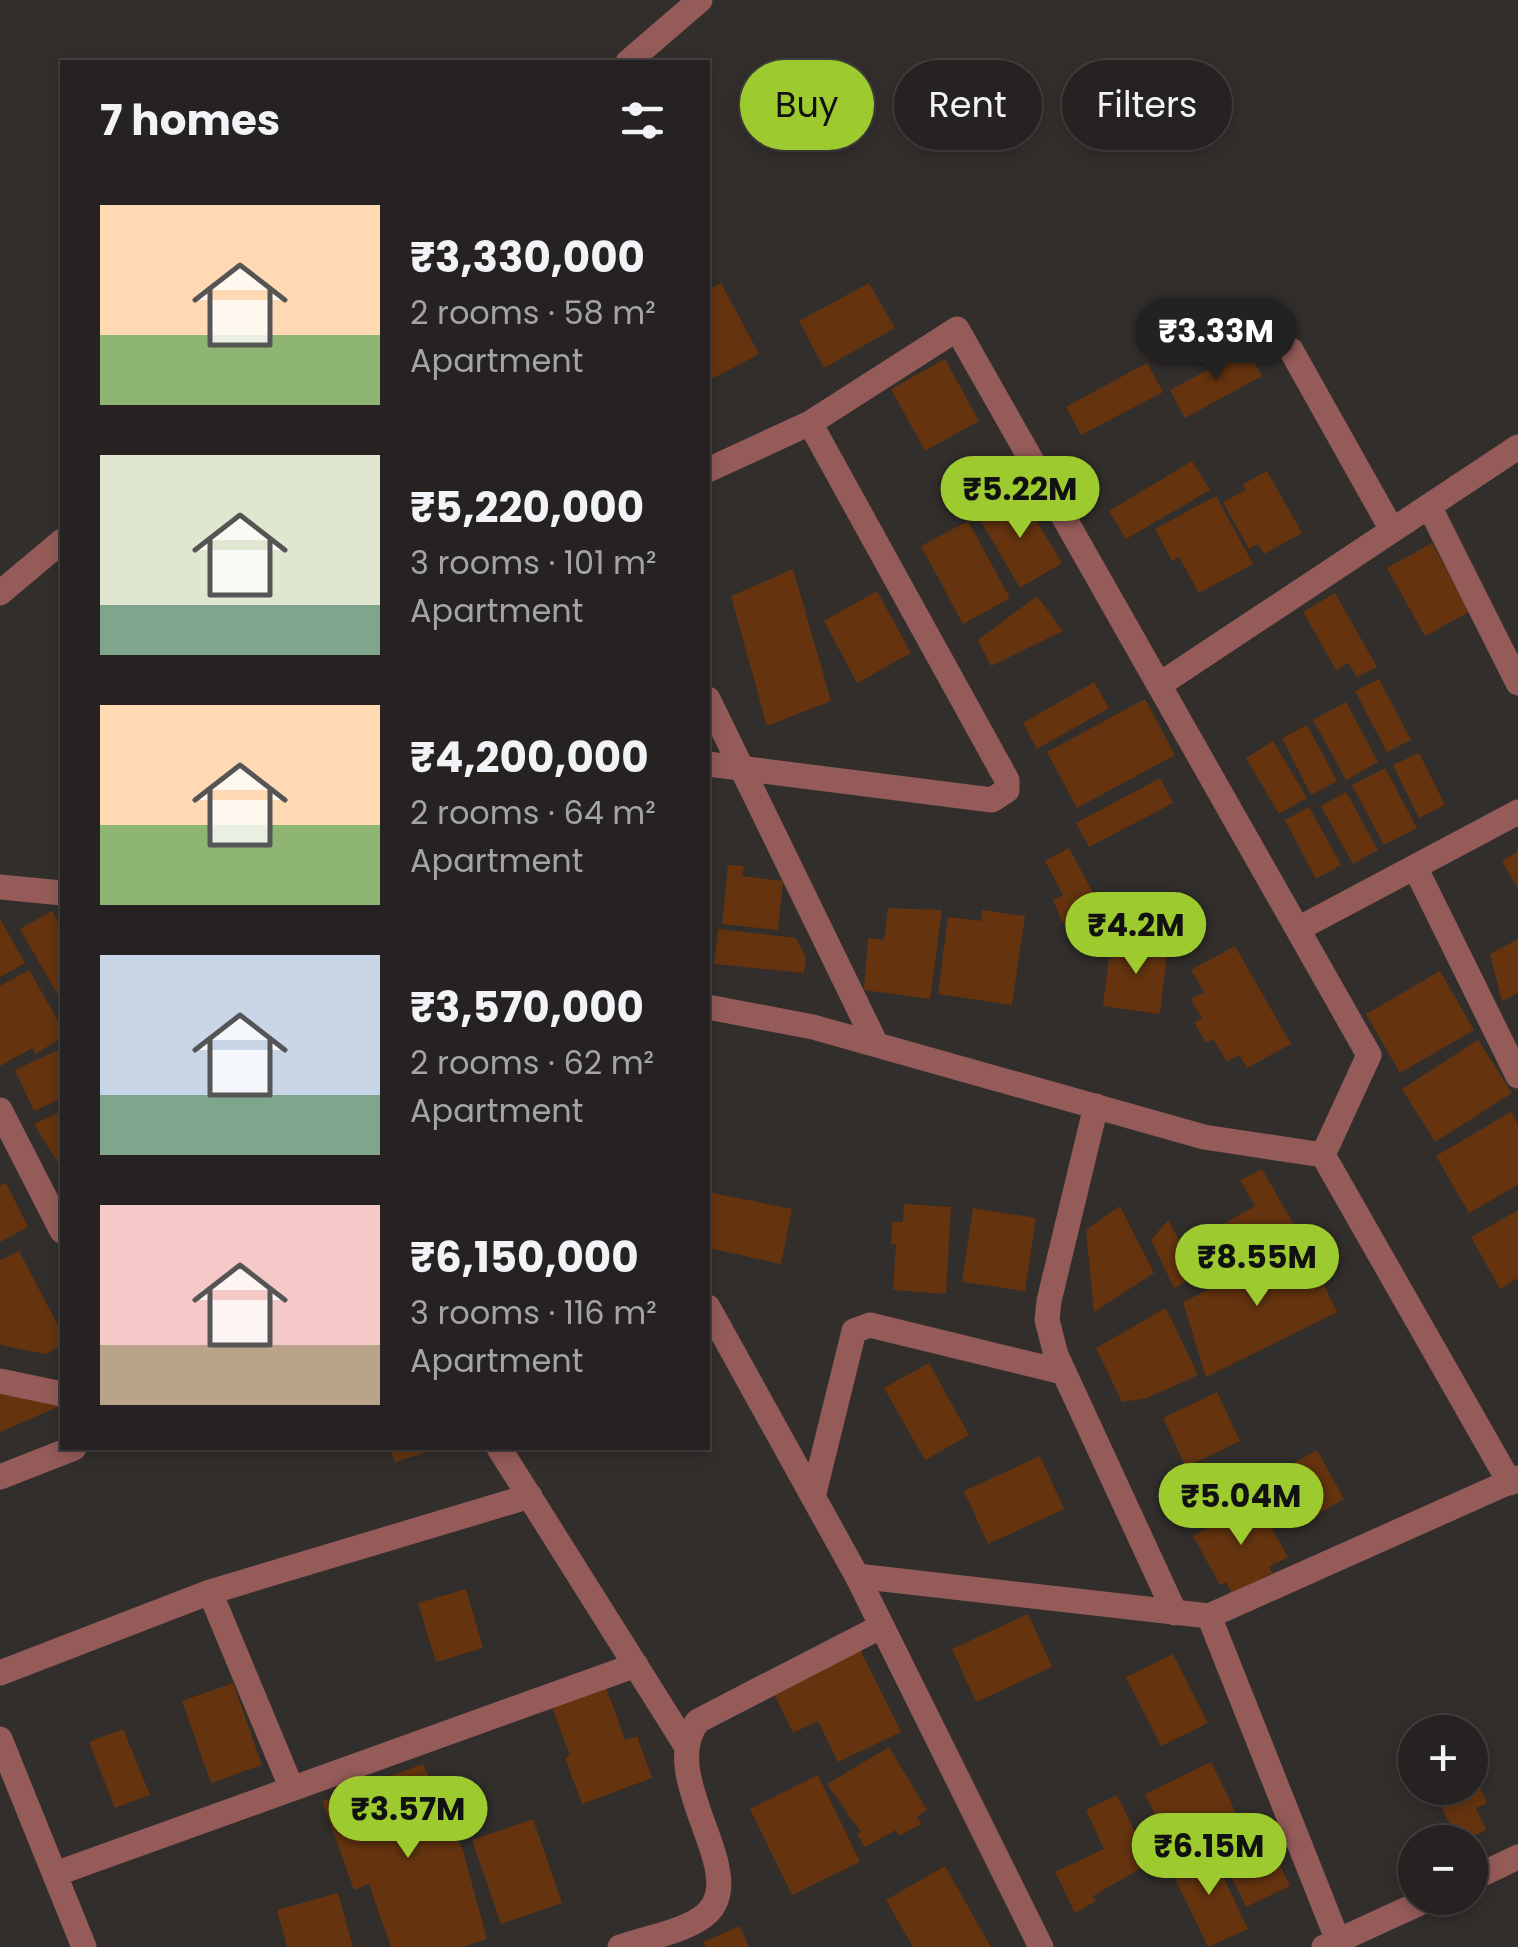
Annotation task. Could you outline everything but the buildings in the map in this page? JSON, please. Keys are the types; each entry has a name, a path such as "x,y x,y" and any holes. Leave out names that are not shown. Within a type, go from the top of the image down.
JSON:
{"street":[{"path":"630,60 700,0"},
{"path":"710,469 810,423 957,329 1369,1055 1323,1156"},
{"path":"1291,350 1392,530"},
{"path":"710,764 992,800 1007,790 1007,780 810,423"},
{"path":"1159,685 1518,447"},
{"path":"1429,506 1518,683"},
{"path":"0,593 60,543"},
{"path":"710,703 876,1044"},
{"path":"1298,929 1518,812"},
{"path":"1416,866 1518,1076"},
{"path":"0,887 60,893"},
{"path":"710,1007 813,1027 1204,1136 1323,1156"},
{"path":"1096,1106 1048,1301 1047,1320 1064,1372 1175,1613"},
{"path":"0,1110 60,1227"},
{"path":"857,1576 1209,1616 1514,1481 1323,1156"},
{"path":"710,1311 857,1576 1041,1947"},
{"path":"813,1497 854,1331 858,1328 870,1325 1064,1372"},
{"path":"0,1381 60,1394"},
{"path":"0,1477 69,1450"},
{"path":"500,1450 685,1744"},
{"path":"0,1673 210,1592 530,1496"},
{"path":"210,1592 292,1789"},
{"path":"1209,1616 1331,1944 1398,1913"},
{"path":"620,1947 699,1920 713,1908 719,1892 719,1873 686,1770 687,1734 698,1721 882,1626"},
{"path":"55,1874 636,1666"},
{"path":"0,1740 84,1947"},
{"path":"1488,1872 1518,1858"}]}
